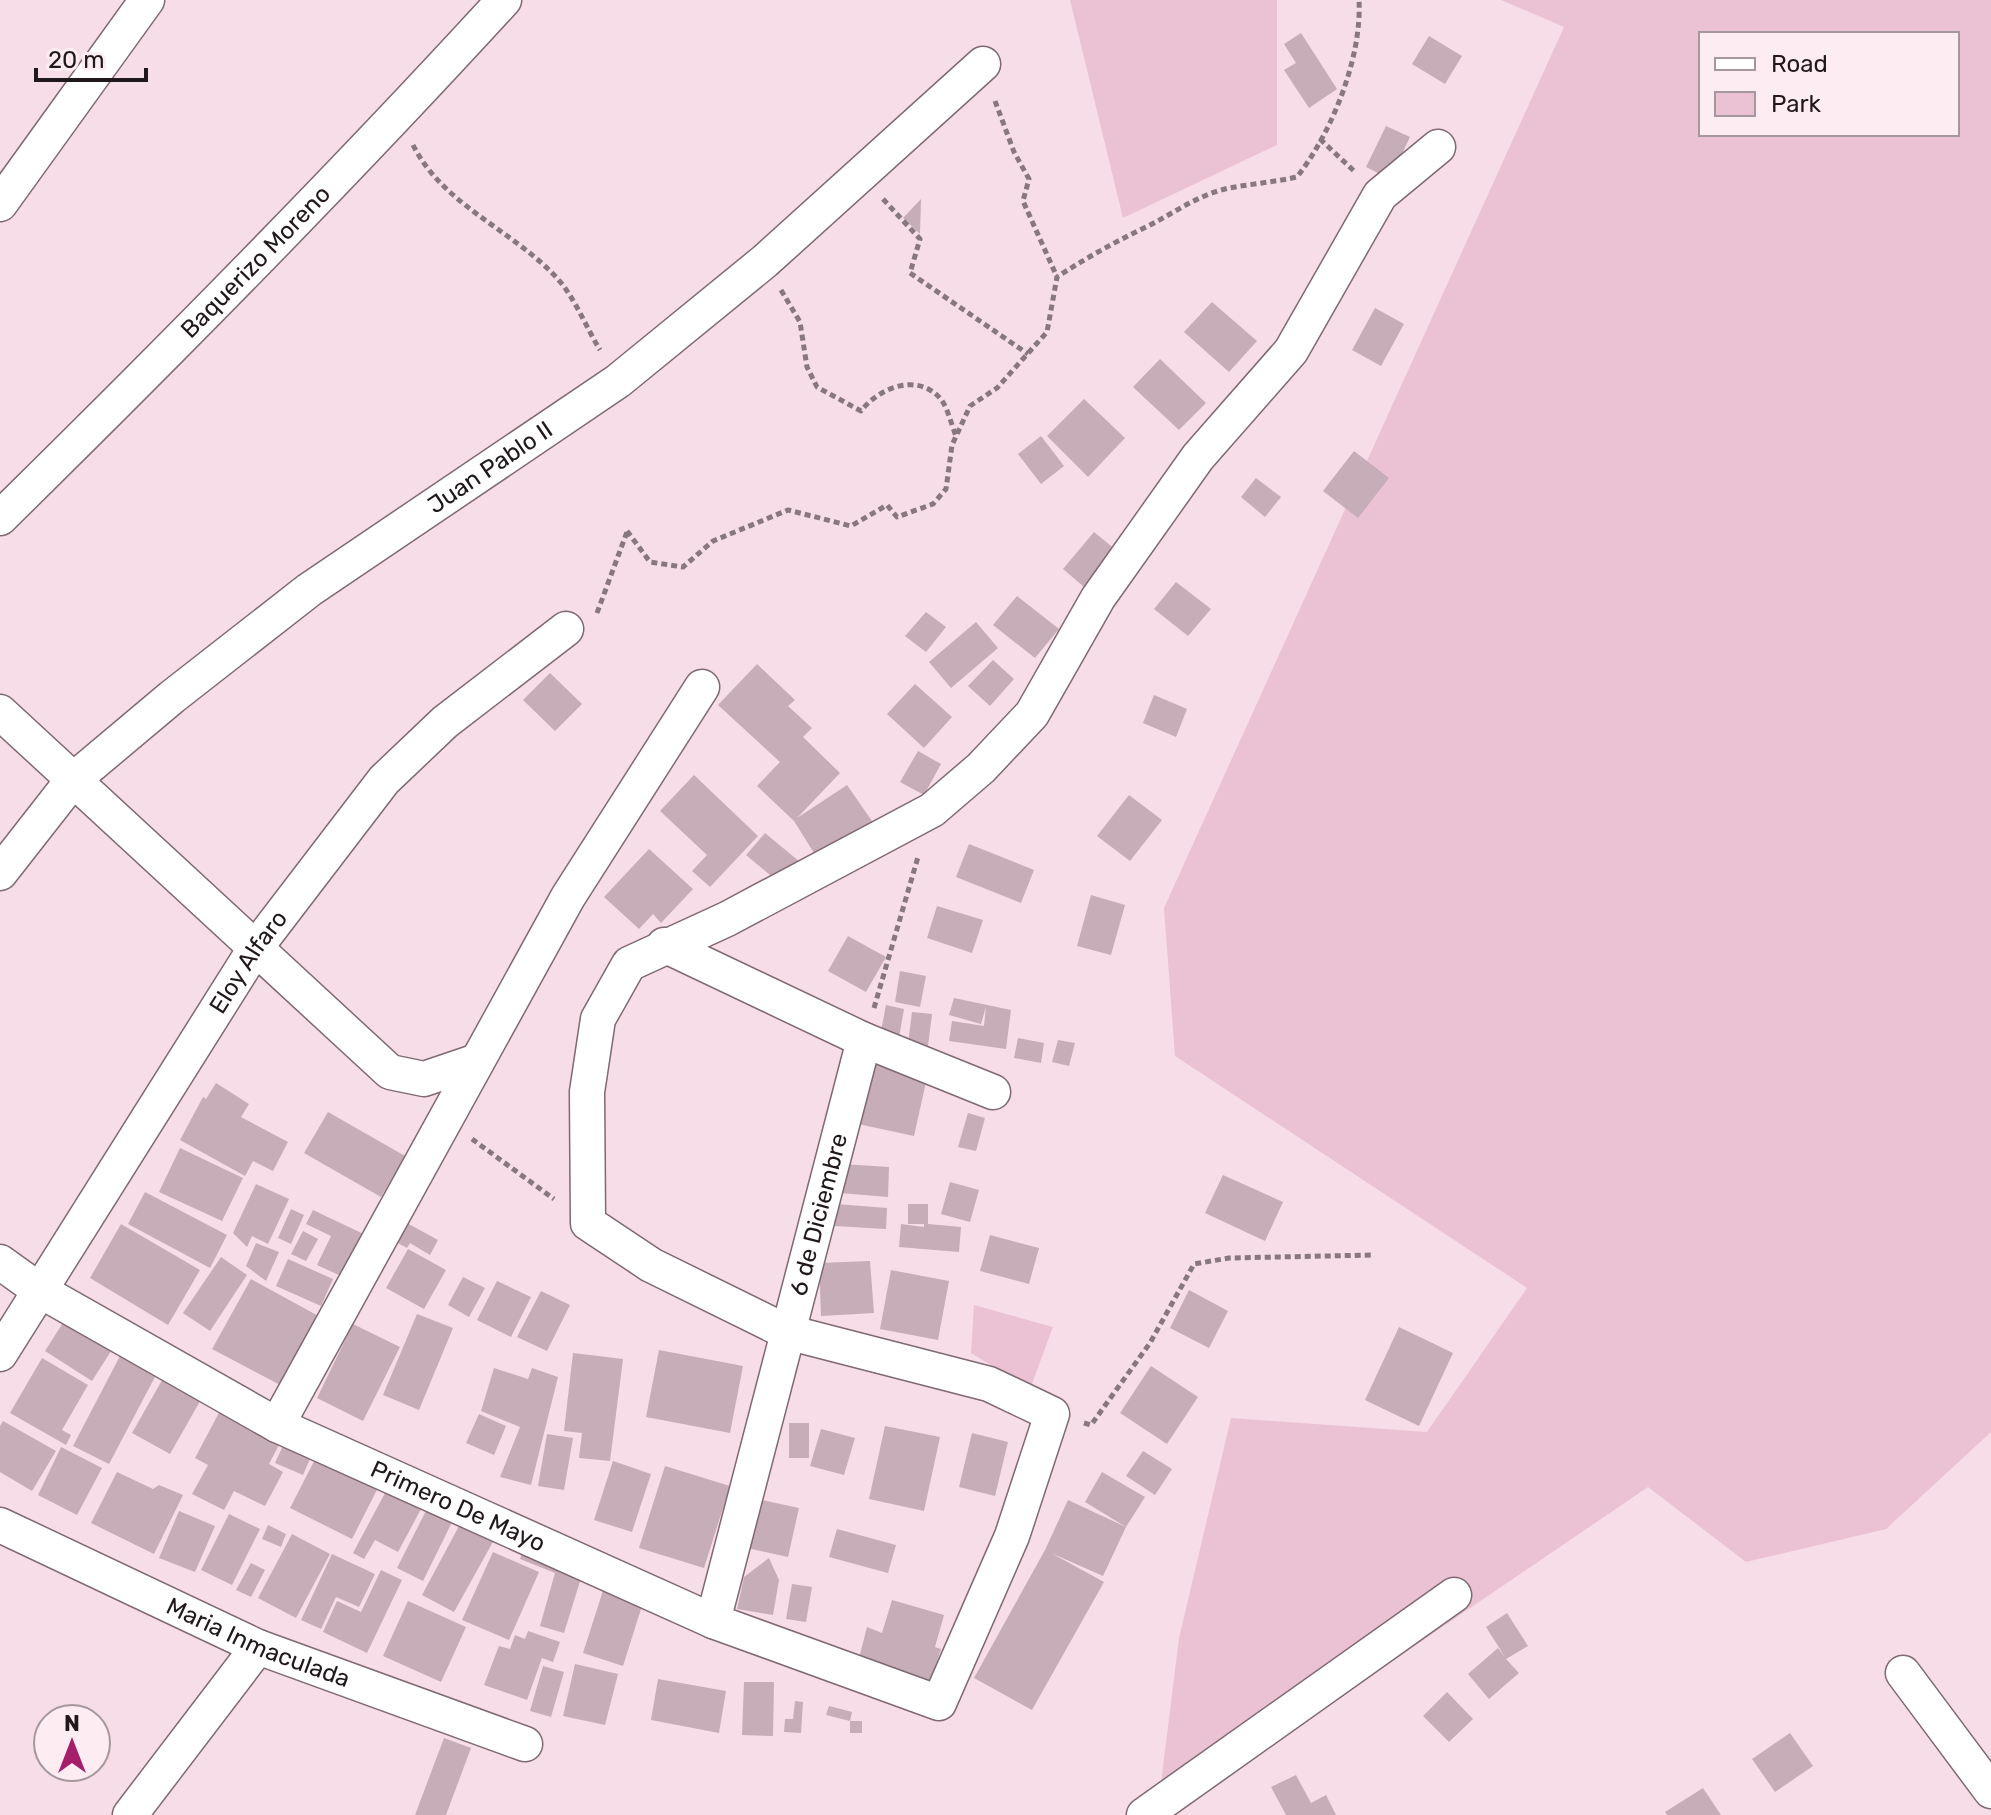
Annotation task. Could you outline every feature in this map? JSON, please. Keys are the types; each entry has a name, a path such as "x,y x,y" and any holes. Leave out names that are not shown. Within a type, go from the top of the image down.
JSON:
{"street":[{"path":"0,204 147,0"},
{"name":"Baquerizo Moreno","path":"0,518 183,339 399,115 504,0"},
{"name":"Juan Pablo II","path":"0,873 72,781 309,590 618,381 765,261 983,64"},
{"path":"1052,1414 989,1384 787,1332 651,1265 588,1223 587,1092 598,1019 629,964 664,945 727,919 932,810 981,768 1032,714 1098,598 1198,457 1291,351 1380,195 1438,147"},
{"name":"Eloy Alfaro","path":"0,1354 254,950 384,780 445,722 566,629"},
{"path":"277,1425 568,897 702,687"},
{"path":"0,712 254,950 390,1072 424,1079 477,1061"},
{"path":"664,945 864,1040 993,1092"},
{"name":"6 de Diciembre","path":"713,1621 864,1040"},
{"name":"Primero De Mayo","path":"0,1262 39,1290 277,1425 713,1621 939,1703 1012,1536 1052,1414"},
{"name":"Maria Inmaculada","path":"0,1525 258,1647 525,1744"},
{"path":"1144,1815 1454,1595"},
{"path":"130,1815 258,1647"},
{"path":"1903,1673 1991,1791"}],"path":[{"path":"1057,277 1112,241 1197,199 1231,188 1251,188 1297,177 1320,139 1353,54 1359,0"},
{"path":"566,629 591,624 604,600 627,531 650,562 683,567 713,541 788,510 851,526 887,505 897,517 915,512 933,504 946,489 956,437 970,406 997,388 1047,332 1057,277 1023,201 1029,179 1014,152 983,64"},
{"path":"399,115 418,154 453,198 482,215 557,278 618,381"},
{"path":"1320,139 1380,195"},
{"path":"860,174 920,239 910,273 1028,354"},
{"path":"765,261 800,322 807,367 817,387 861,411 870,400 898,385 924,386 940,398 956,437"},
{"path":"864,1040 932,810"},
{"path":"446,1121 588,1223"},
{"path":"1052,1414 1091,1425 1150,1343 1194,1264 1229,1258 1373,1255"}],"green space":[{"path":"1070,0 1277,0 1277,145 1123,218"},
{"path":"1501,0 1991,0 1991,1432 1886,1529 1746,1562 1648,1487 1166,1815 1157,1815 1179,1638 1231,1418 1427,1432 1527,1288 1175,1056 1164,908 1564,27"},
{"path":"974,1305 1053,1327 1030,1389 971,1353"}],"building":[{"path":"1301,33 1337,89 1309,108 1284,70 1296,63 1284,44"},
{"path":"1429,36 1462,56 1445,84 1412,64"},
{"path":"1386,126 1410,137 1390,179 1366,167"},
{"path":"921,199 920,234 903,218"},
{"path":"1212,302 1257,341 1229,372 1184,332"},
{"path":"1375,308 1404,324 1381,366 1352,350"},
{"path":"1160,359 1206,403 1179,430 1133,387"},
{"path":"1084,399 1125,438 1088,477 1047,436"},
{"path":"1041,436 1064,466 1041,484 1018,454"},
{"path":"1354,451 1389,478 1358,518 1323,491"},
{"path":"1256,478 1281,497 1265,517 1241,497"},
{"path":"1094,532 1122,555 1090,592 1063,569"},
{"path":"1176,582 1211,609 1188,636 1154,609"},
{"path":"1017,596 1059,629 1035,658 993,625"},
{"path":"926,612 946,627 926,652 905,636"},
{"path":"976,622 998,648 951,688 929,662"},
{"path":"993,660 1014,679 990,706 968,686"},
{"path":"757,664 795,700 788,706 812,728 803,737 840,773 797,818 847,785 874,824 819,861 794,821 757,786 780,762 718,705"},
{"path":"550,673 582,704 555,731 523,700"},
{"path":"915,684 952,717 924,748 887,714"},
{"path":"1154,695 1187,709 1176,737 1143,723"},
{"path":"918,751 941,764 924,795 900,782"},
{"path":"694,775 758,836 710,887 692,871 707,855 660,811"},
{"path":"1129,795 1162,820 1130,861 1097,836"},
{"path":"765,833 800,862 781,884 746,855"},
{"path":"969,844 1034,870 1021,903 956,877"},
{"path":"649,849 693,889 661,923 653,914 639,929 604,897"},
{"path":"1091,895 1125,905 1111,955 1077,946"},
{"path":"937,906 983,920 972,953 927,938"},
{"path":"848,936 886,957 866,992 828,971"},
{"path":"900,971 926,976 920,1007 895,1002"},
{"path":"954,998 1011,1010 1006,1049 949,1041 952,1021 984,1026 986,1007 981,1024 949,1015"},
{"path":"886,1005 904,1009 897,1049 878,1046"},
{"path":"912,1012 932,1014 927,1054 907,1052"},
{"path":"1018,1038 1044,1043 1041,1063 1014,1058"},
{"path":"1058,1040 1075,1043 1069,1066 1052,1062"},
{"path":"872,1061 928,1073 914,1136 858,1124"},
{"path":"216,1083 249,1104 241,1117 288,1142 273,1171 253,1161 245,1176 180,1140 203,1097 206,1099"},
{"path":"328,1112 405,1156 381,1197 304,1153"},
{"path":"968,1113 985,1118 976,1151 958,1147"},
{"path":"180,1148 243,1178 222,1221 159,1192"},
{"path":"842,1164 889,1167 888,1197 840,1193"},
{"path":"1223,1175 1283,1202 1265,1241 1205,1213"},
{"path":"950,1182 979,1190 970,1222 941,1214"},
{"path":"256,1184 289,1199 268,1244 252,1236 247,1247 233,1233"},
{"path":"145,1192 227,1235 210,1268 128,1224"},
{"path":"836,1204 887,1208 886,1229 834,1226"},
{"path":"908,1204 928,1204 928,1224 961,1227 959,1252 899,1247 901,1224 924,1227 924,1224 908,1224"},
{"path":"291,1209 304,1215 291,1244 278,1238"},
{"path":"313,1210 372,1238 352,1281 317,1265 331,1236 306,1224"},
{"path":"407,1223 438,1240 430,1255 410,1243 407,1248 396,1242"},
{"path":"121,1224 200,1270 168,1325 90,1278"},
{"path":"303,1231 318,1239 306,1261 291,1254"},
{"path":"990,1235 1039,1248 1029,1284 980,1271"},
{"path":"256,1243 279,1252 266,1281 246,1266"},
{"path":"408,1249 446,1270 424,1309 386,1288"},
{"path":"221,1257 247,1275 210,1331 183,1313"},
{"path":"288,1259 333,1279 321,1306 276,1286"},
{"path":"870,1261 874,1313 821,1316 819,1263"},
{"path":"891,1270 949,1281 938,1340 880,1329"},
{"path":"463,1277 485,1288 469,1317 448,1305"},
{"path":"251,1279 324,1319 286,1388 212,1349"},
{"path":"497,1281 531,1297 511,1337 477,1320"},
{"path":"1189,1290 1228,1311 1209,1348 1170,1328"},
{"path":"541,1291 570,1305 547,1351 517,1337"},
{"path":"417,1314 453,1328 419,1410 383,1395"},
{"path":"66,1318 113,1348 92,1381 45,1351"},
{"path":"353,1324 400,1347 363,1421 317,1398"},
{"path":"1399,1327 1453,1353 1419,1426 1365,1400"},
{"path":"659,1350 743,1366 730,1433 646,1417"},
{"path":"573,1353 623,1359 610,1461 579,1458 582,1433 564,1431"},
{"path":"120,1356 156,1375 109,1464 73,1446"},
{"path":"42,1358 88,1385 62,1430 71,1435 66,1445 10,1413"},
{"path":"1151,1366 1198,1397 1167,1444 1120,1413"},
{"path":"494,1368 528,1379 532,1368 558,1377 531,1485 500,1477 520,1427 481,1411"},
{"path":"165,1375 203,1396 170,1454 132,1433"},
{"path":"222,1407 282,1439 269,1464 283,1472 265,1506 234,1491 224,1510 192,1494 208,1465 195,1458"},
{"path":"479,1414 506,1426 494,1455 466,1443"},
{"path":"3,1421 56,1451 32,1491 0,1472 0,1426"},
{"path":"789,1423 809,1423 809,1458 789,1458"},
{"path":"292,1426 319,1438 303,1475 275,1463"},
{"path":"885,1426 940,1437 924,1511 869,1499"},
{"path":"821,1429 855,1438 844,1475 810,1466"},
{"path":"972,1433 1008,1442 995,1496 959,1487"},
{"path":"547,1434 573,1438 564,1490 538,1486"},
{"path":"325,1440 386,1472 352,1539 290,1508"},
{"path":"61,1447 102,1468 77,1515 38,1495"},
{"path":"1143,1451 1172,1469 1155,1495 1126,1476"},
{"path":"613,1461 651,1474 632,1532 594,1520"},
{"path":"665,1466 730,1486 704,1568 639,1548"},
{"path":"117,1472 153,1489 159,1485 183,1495 154,1554 91,1523"},
{"path":"1102,1472 1145,1497 1126,1527 1085,1502"},
{"path":"393,1478 428,1496 398,1552 375,1540 364,1559 353,1553"},
{"path":"434,1495 459,1508 423,1581 397,1568"},
{"path":"757,1499 799,1508 788,1557 747,1548"},
{"path":"1068,1500 1126,1527 1103,1576 1051,1553 1104,1582 1032,1710 974,1678 1045,1550"},
{"path":"179,1511 215,1526 195,1572 159,1558"},
{"path":"466,1513 499,1531 454,1612 422,1595"},
{"path":"229,1514 260,1529 232,1585 201,1570"},
{"path":"268,1525 286,1534 281,1547 262,1539"},
{"path":"837,1529 896,1545 888,1573 829,1557"},
{"path":"292,1534 330,1554 296,1618 258,1598"},
{"path":"525,1544 586,1562 564,1633 540,1626 555,1573 520,1559"},
{"path":"493,1552 539,1572 509,1640 462,1620"},
{"path":"332,1554 375,1574 359,1607 336,1597 321,1629 301,1620"},
{"path":"769,1558 779,1580 773,1615 737,1609 744,1577"},
{"path":"251,1563 265,1570 251,1597 236,1590"},
{"path":"381,1570 402,1580 367,1653 323,1632 337,1601 361,1612"},
{"path":"607,1578 647,1590 623,1666 583,1653"},
{"path":"792,1584 812,1587 806,1622 786,1619"},
{"path":"892,1600 944,1615 935,1647 941,1649 926,1696 855,1674 867,1627 882,1633"},
{"path":"408,1601 466,1627 441,1682 383,1656"},
{"path":"1507,1613 1528,1646 1506,1659 1519,1673 1489,1699 1468,1674 1498,1648 1505,1657 1486,1627"},
{"path":"528,1631 560,1642 553,1662 542,1658 527,1700 484,1685 499,1646 510,1649 515,1635 525,1639"},
{"path":"575,1664 618,1674 605,1725 563,1716"},
{"path":"543,1666 564,1672 551,1717 530,1711"},
{"path":"658,1679 726,1691 719,1733 651,1720"},
{"path":"744,1682 774,1682 773,1736 742,1735"},
{"path":"1447,1692 1473,1719 1449,1742 1423,1716"},
{"path":"795,1701 803,1702 801,1733 784,1732 785,1719 793,1719"},
{"path":"829,1706 852,1712 850,1721 826,1715"},
{"path":"850,1721 862,1721 862,1733 850,1733"},
{"path":"1790,1733 1813,1766 1775,1792 1752,1759"},
{"path":"444,1738 471,1748 446,1815 415,1815"},
{"path":"1296,1775 1311,1803 1326,1795 1336,1815 1286,1815 1271,1787"},
{"path":"1703,1788 1721,1815 1667,1815 1665,1812"}]}
